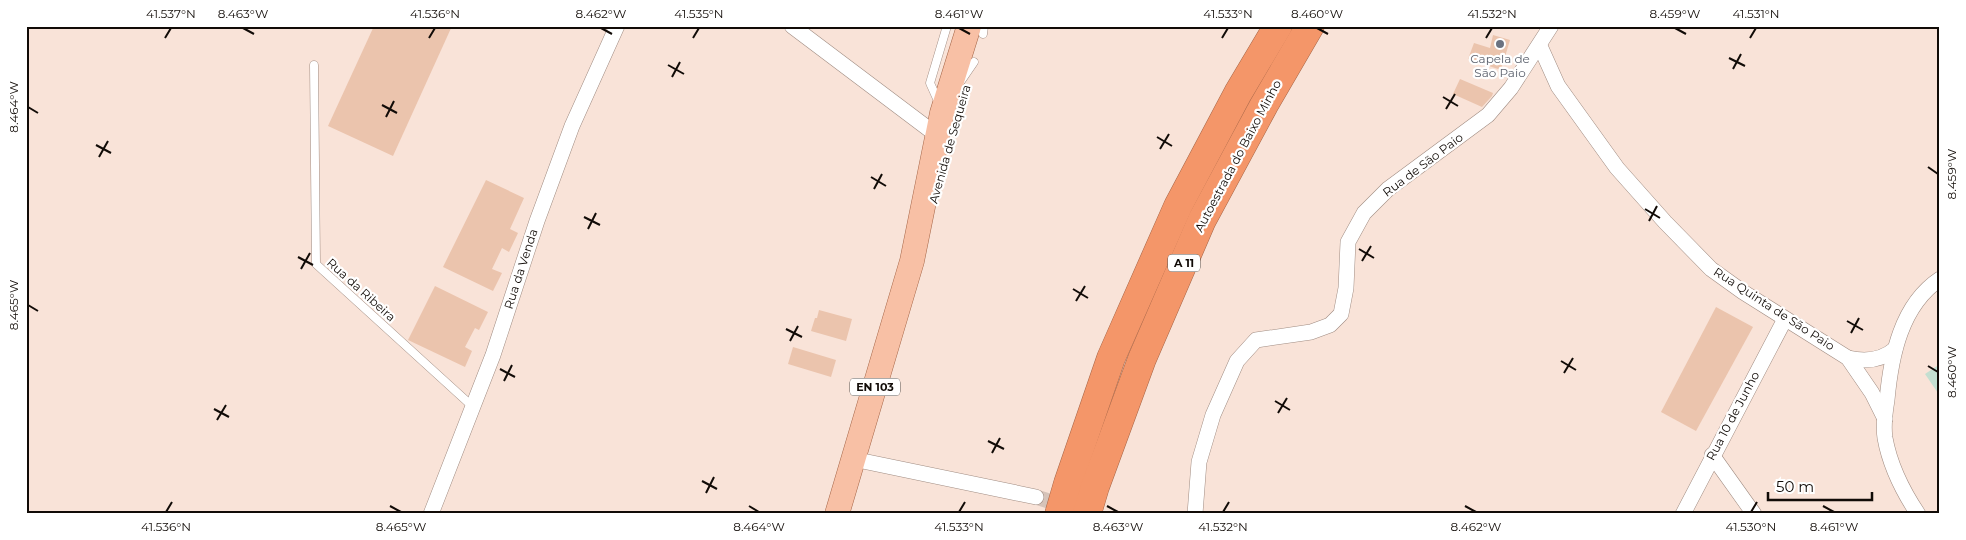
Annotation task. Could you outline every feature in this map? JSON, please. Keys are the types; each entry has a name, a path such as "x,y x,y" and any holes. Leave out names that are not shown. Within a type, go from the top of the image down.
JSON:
{"highway":[{"name":"A 11","path":"1059,514 1111,358 1178,206 1238,94 1278,26"},
{"name":"Autoestrada do Baixo Minho","path":"1088,514 1095,487 1142,359 1202,220 1264,105 1310,26"}],"main road":[{"name":"Avenida de Sequeira","path":"912,261 941,108 980,28"},
{"name":"Avenida de Sequeira","path":"838,514 912,261 929,217 974,62 980,28"}],"street":[{"name":"Rua da Venda","path":"431,514 493,355 537,221 572,126 616,26"},
{"path":"792,26 941,108"},
{"name":"Rua de São Paio","path":"1195,514 1199,462 1213,415 1237,361 1256,340 1312,332 1330,325 1341,314 1346,288 1348,242 1364,213 1388,189 1488,116 1511,88 1540,46 1551,26"},
{"name":"Rua Quinta de São Paio","path":"1540,46 1558,86 1617,168 1665,222 1711,269 1784,319 1848,358 1857,360 1879,359 1895,349"},
{"path":"1918,514 1906,496 1893,470 1885,436 1889,375 1895,349 1909,313 1928,287 1940,279"},
{"name":"Rua 10 de Junho","path":"1683,514 1784,319"},
{"name":"Rua Quinta de São Paio","path":"1848,358 1872,393 1885,419"},
{"path":"1712,455 1754,514"},
{"path":"854,459 1036,497"}],"lane":[{"path":"947,26 930,83 941,108 964,79 974,62"},
{"name":"Rua da Ribeira","path":"314,65 316,264 472,406"}],"green space":[{"path":"1940,364 1940,396 1925,374"}],"building":[{"path":"374,26 452,26 393,156 328,126"},
{"path":"1493,35 1510,40 1501,70 1468,59 1474,43 1490,48"},
{"path":"1460,79 1493,93 1492,96 1482,107 1453,94"},
{"path":"486,180 524,198 510,229 518,233 509,252 502,248 492,269 502,273 493,291 443,267"},
{"path":"435,286 488,312 479,330 475,328 465,347 472,351 465,367 408,340"},
{"path":"1716,307 1753,327 1696,431 1661,412"},
{"path":"819,310 852,319 846,341 811,331"},
{"path":"793,347 836,360 831,377 788,364"}],"tunnel":[{"path":"1036,497 1068,507"}],"place":[{"name":"Capela de São Paio","path":"1500,44"}]}
